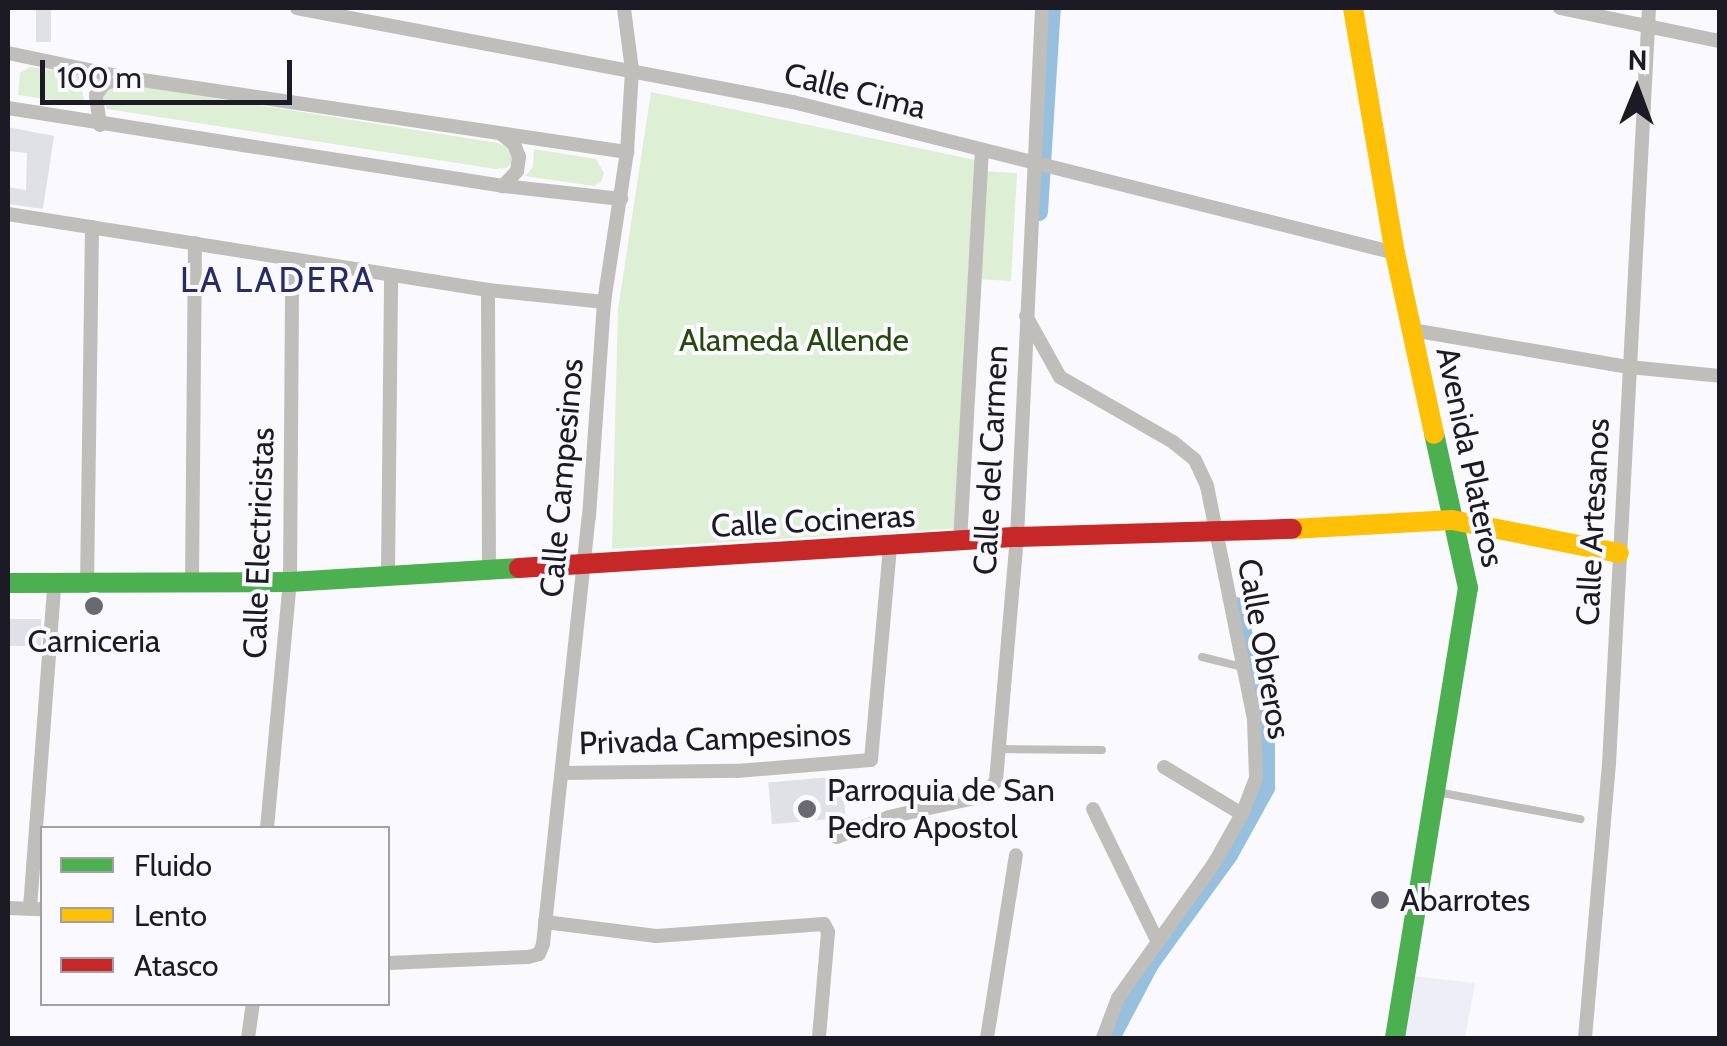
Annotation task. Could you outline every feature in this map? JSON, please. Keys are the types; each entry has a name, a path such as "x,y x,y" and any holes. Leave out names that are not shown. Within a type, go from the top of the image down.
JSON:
{"street":[{"name":"Calle Cima","path":"297,8 792,102 1394,253"},
{"name":"Calle Campesinos","path":"390,963 539,954 583,564 604,302 627,152 632,70 624,8"},
{"path":"1036,162 1042,8"},
{"name":"Avenida Plateros","path":"1353,8 1394,253 1468,588 1394,1038"},
{"path":"1560,8 1720,41"},
{"name":"Calle Artesanos","path":"1584,1038 1609,764 1649,8"},
{"path":"8,54 122,77 627,152"},
{"path":"100,125 96,95 104,84 122,77"},
{"path":"8,108 503,186 622,198"},
{"path":"499,132 514,144 519,157 516,170 503,186"},
{"path":"960,542 982,151"},
{"name":"Calle del Carmen","path":"1000,755 1036,162"},
{"path":"8,214 488,290 604,302"},
{"path":"86,586 92,227"},
{"path":"192,581 195,243"},
{"name":"Calle Electricistas","path":"267,826 290,582 292,259"},
{"path":"388,573 391,275"},
{"path":"488,290 489,568"},
{"name":"Calle Obreros","path":"1026,315 1051,363 1071,386 1172,442 1195,460 1207,486 1214,534 1246,668 1257,749 1256,778 1242,814 1215,862 1118,998 1103,1038"},
{"path":"1412,330 1628,367 1720,376"},
{"name":"Calle Cocineras","path":"8,583 86,586 290,582 1016,537 1214,534 1452,520 1619,553"},
{"name":"Privada Campesinos","path":"562,773 738,771 871,760 890,547"},
{"path":"41,826 54,586"},
{"path":"837,836 889,818 983,796 996,781 1000,755"},
{"path":"1164,767 1242,814"},
{"path":"1092,809 1157,940"},
{"path":"8,908 36,909 40,837"},
{"path":"987,1038 1016,855"},
{"path":"545,922 656,936 824,924 828,932 819,1038"},
{"path":"248,1038 253,1006"}],"lane":[{"path":"1202,657 1246,668"},
{"path":"1000,755 1102,750"},
{"path":"1437,792 1580,819"}],"shaded area":[{"path":"1412,976 1475,983 1465,1038 1401,1038"}],"green space":[{"path":"30,67 94,76 82,90 85,105 18,95 20,73"},
{"path":"131,85 498,143 509,148 514,160 507,168 496,169 107,109 103,96 111,86"},
{"name":"Alameda Allende","path":"651,92 980,161 981,171 1017,173 1011,281 976,279 961,528 612,549 618,309"},
{"path":"534,149 596,159 604,173 601,182 594,186 525,176 533,167"}],"building":[{"path":"36,8 51,8 51,42 36,42"},
{"path":"8,127 54,136 43,209 8,204 8,187 26,190 27,153 8,151"},
{"path":"8,619 41,619 41,646 8,646"},
{"name":"Parroquia de San Pedro Apostol","path":"842,776 846,818 772,824 768,782"}],"waterway":[{"path":"1039,212 1052,8"},
{"path":"1111,1038 1150,964 1229,855 1266,788 1266,729 1237,606"}],"traffic: fast":[{"path":"1395,1038 1468,588 1434,434"},
{"path":"8,583 290,582 519,568"}],"traffic: slow":[{"path":"1353,8 1395,253 1434,434"},
{"path":"1292,529 1452,520 1619,553"}],"traffic: jam":[{"path":"519,568 1017,537 1292,529"}],"place":[{"name":"Carniceria","path":"94,606"},
{"name":"Parroquia de San Pedro Apostol","path":"807,809"},
{"name":"Abarrotes","path":"1380,900"}],"district":[{"name":"LA LADERA","path":"278,280"}]}
